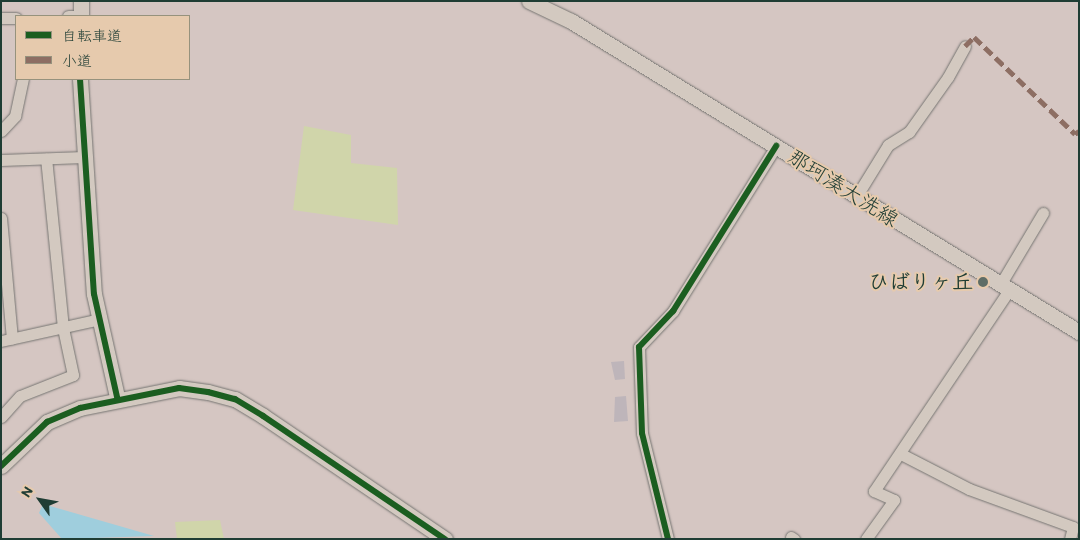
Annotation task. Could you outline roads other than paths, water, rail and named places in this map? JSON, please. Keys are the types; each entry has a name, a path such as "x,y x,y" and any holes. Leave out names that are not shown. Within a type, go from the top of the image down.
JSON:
{"street":[{"path":"81,1 81,15"},
{"name":"那珂湊大洗線","path":"530,1 572,21 856,197 1079,332"},
{"path":"1,18 15,18"},
{"path":"856,197 888,145 908,132 926,109 965,46"},
{"path":"1,131 15,116 23,80"},
{"path":"80,80 84,157 100,320 117,397"},
{"path":"668,539 642,433 639,347 677,305 776,146"},
{"path":"1,160 84,157"},
{"path":"1,418 20,396 73,375 63,328 46,159"},
{"path":"866,539 894,500 874,491 900,454 1004,287 1042,213"},
{"path":"1,218 6,340 100,320"},
{"path":"1,466 46,422 117,397 179,388 235,399 446,539"},
{"path":"900,454 969,488 1074,527 1070,539"}],"water":[{"path":"43,504 154,536 62,539 39,513"}],"place":[{"name":"ひばりヶ丘","path":"983,282"}]}
